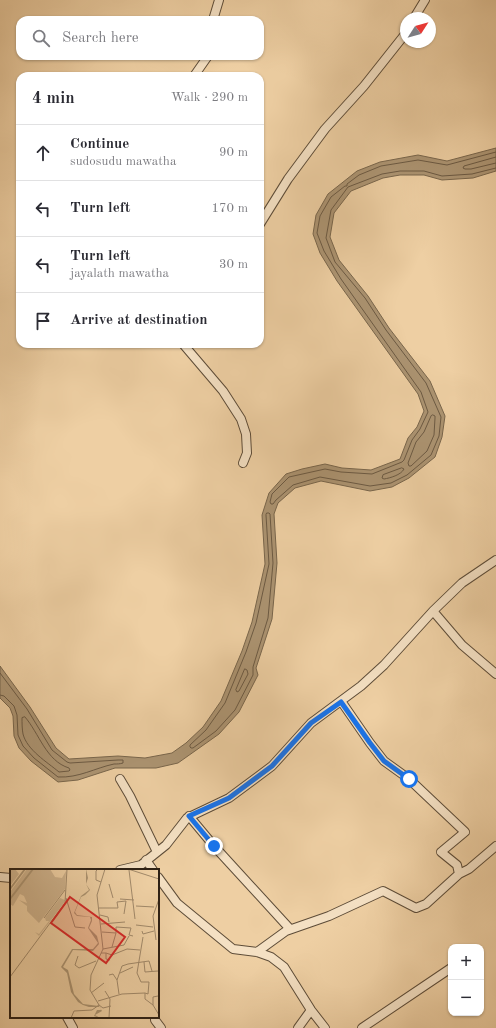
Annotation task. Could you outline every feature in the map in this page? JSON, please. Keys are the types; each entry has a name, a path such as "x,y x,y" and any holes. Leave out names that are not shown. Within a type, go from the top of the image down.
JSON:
{"street":[{"path":"214,16 219,0"},
{"path":"418,12 425,0"},
{"path":"264,218 288,179 326,129 364,86 400,41"},
{"path":"197,72 205,60"},
{"path":"187,348 223,391 241,420 246,434 247,454 243,463"},
{"path":"124,869 141,865 166,845 189,816 229,798 272,766 311,723 341,702 384,666 433,612 462,583 496,560"},
{"path":"433,612 462,645 496,674"},
{"path":"341,702 384,761 409,779 465,832 441,852 457,865 459,874"},
{"path":"120,779 130,796 157,852"},
{"path":"189,816 214,846 290,929"},
{"path":"257,952 290,929 329,916 383,891 416,908 426,904 459,874 469,869 496,846"},
{"path":"146,860 152,869"},
{"path":"0,877 10,878"},
{"path":"159,878 178,903 233,949 257,952 271,957 284,967 311,1010 325,1028"},
{"path":"362,1028 448,970"},
{"path":"298,1028 311,1010"},
{"path":"68,1018 73,1028"},
{"path":"155,1018 160,1028"}],"water":[{"path":"496,148 496,171 473,178 442,180 424,175 400,175 383,178 351,191 334,213 330,237 339,260 368,296 389,328 430,381 445,416 442,437 435,457 409,478 392,487 370,491 321,481 295,488 278,503 274,514 277,563 272,619 256,668 258,675 239,712 219,734 178,763 156,768 115,768 78,780 58,782 31,761 19,748 14,736 13,716 10,708 0,698 0,666 30,707 56,748 69,759 118,756 145,758 172,753 186,743 203,727 221,701 242,651 252,622 265,564 262,515 269,493 286,474 302,469 325,464 342,468 371,470 400,459 408,438 417,427 424,411 418,394 337,281 320,253 313,234 316,215 328,194 357,171 380,162 418,155 447,161"}],"route":[{"path":"214,846 189,816 229,798 272,766 311,723 341,702 384,761 409,779"}]}
